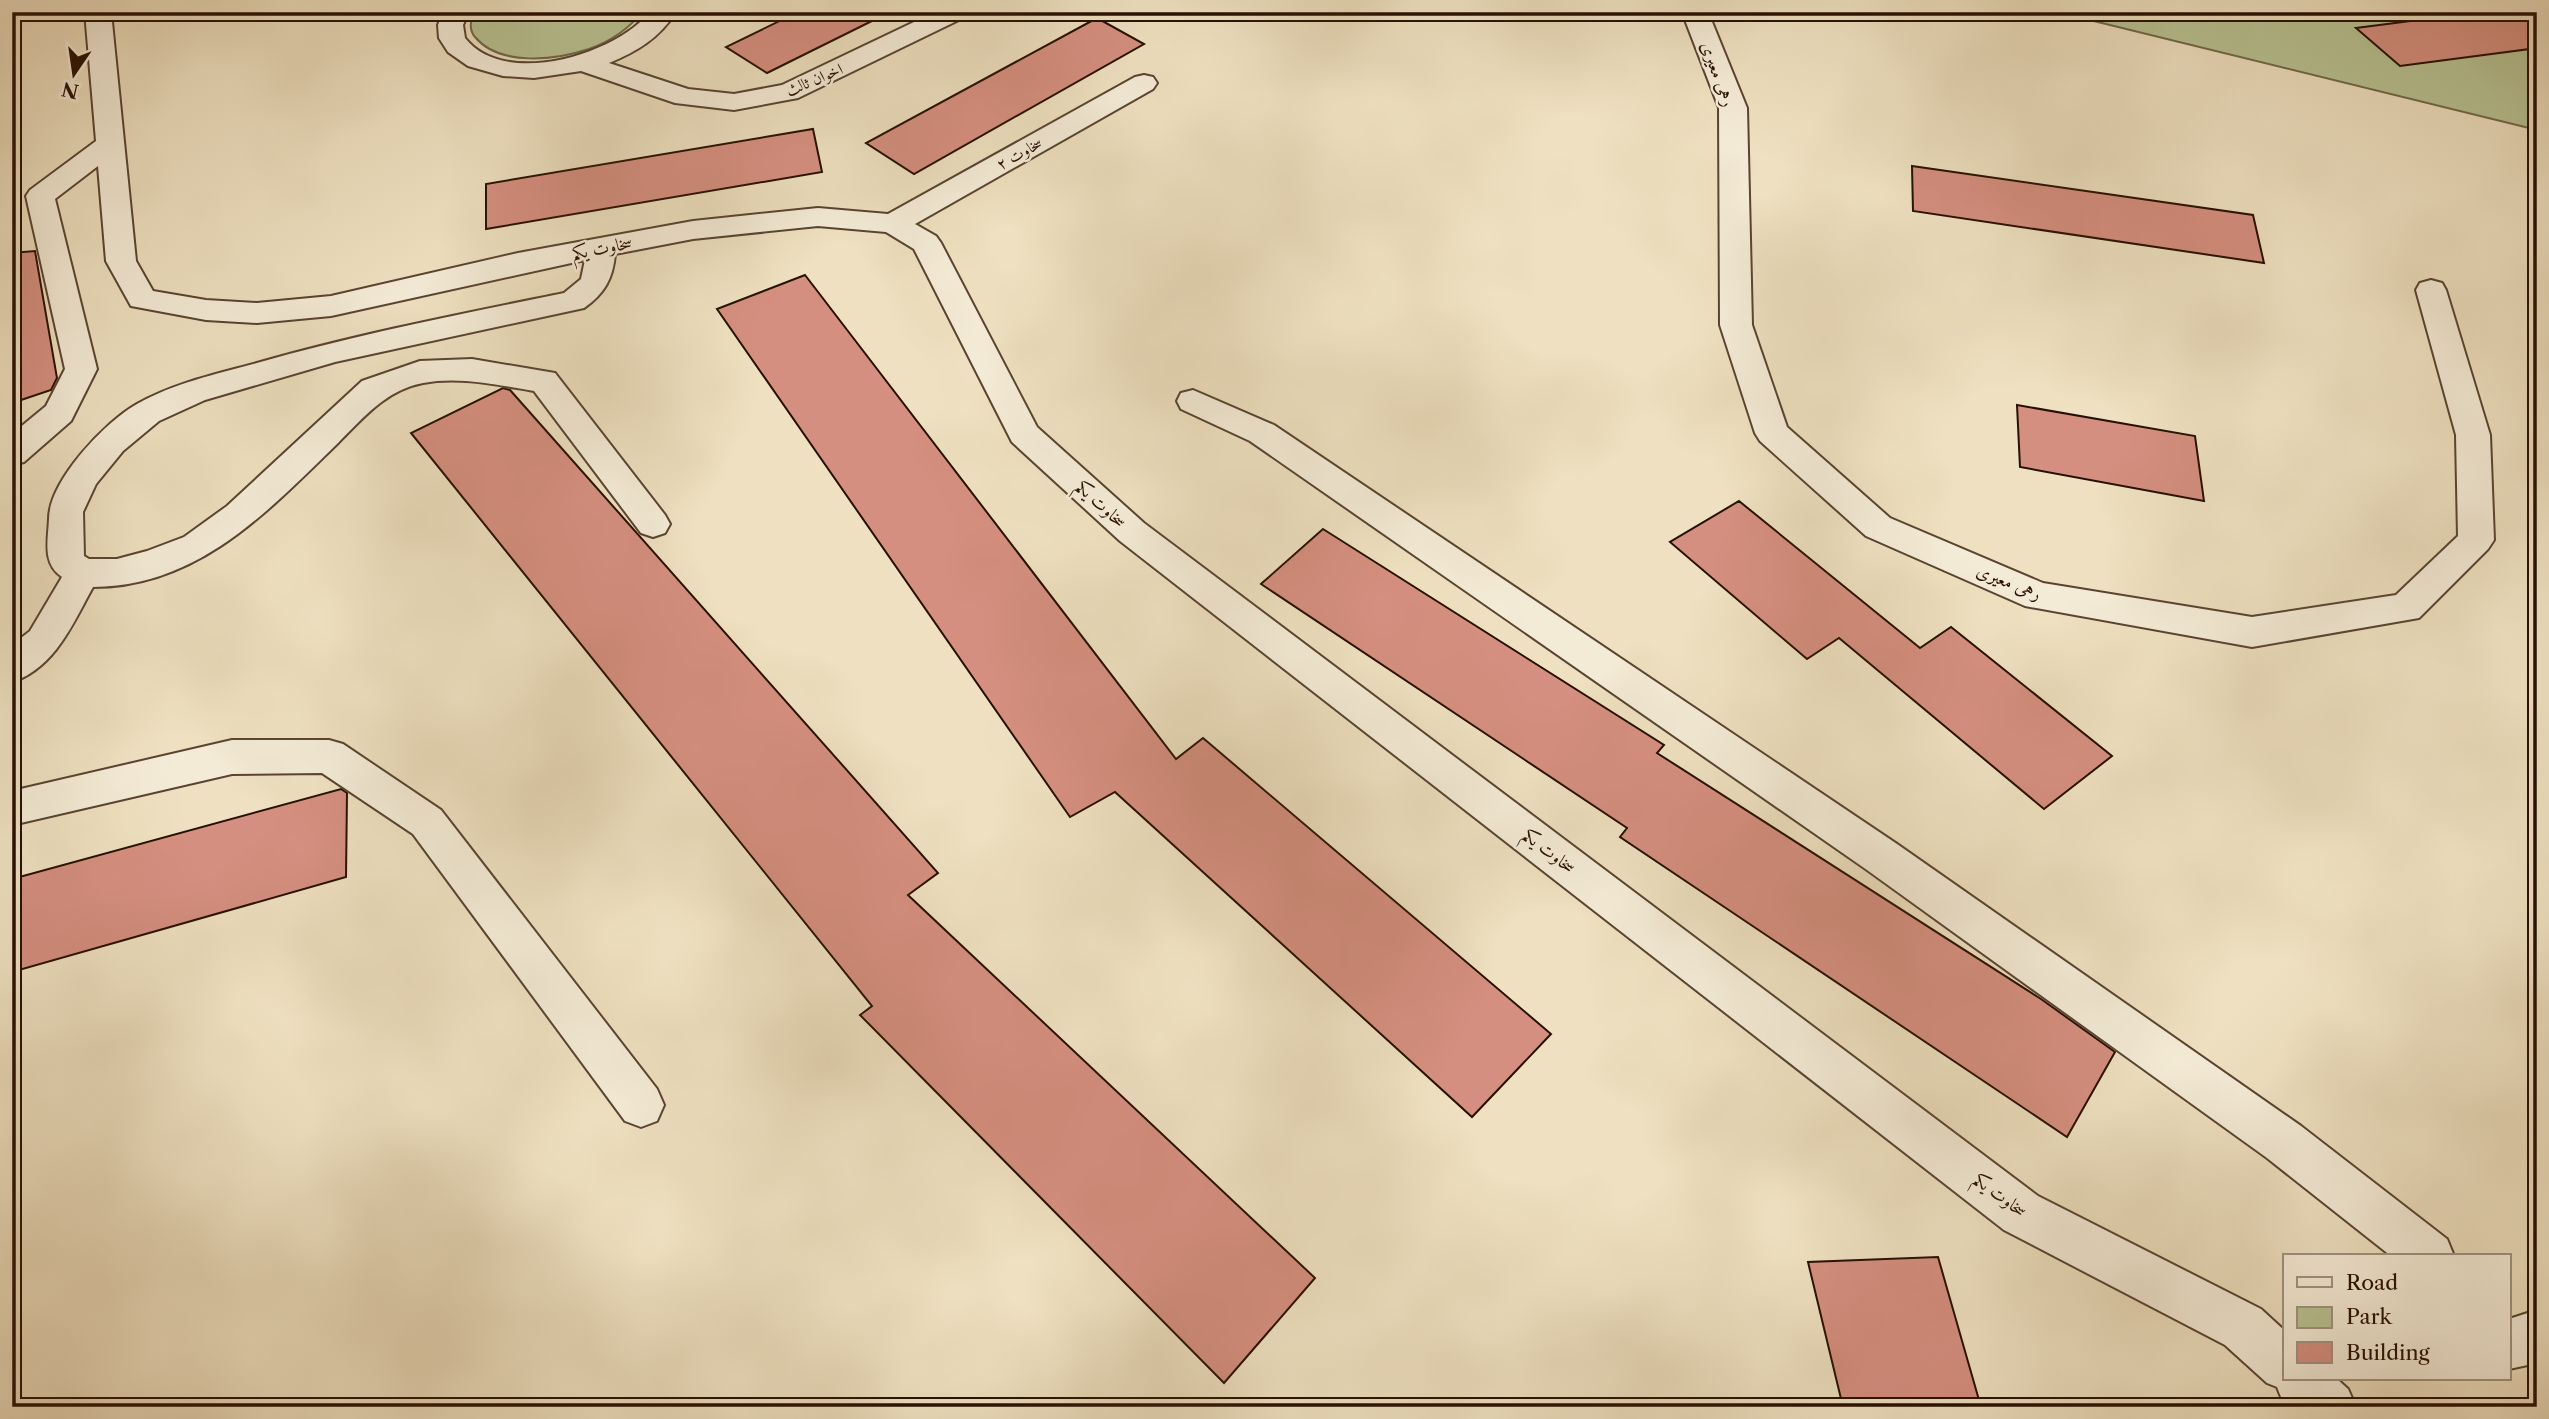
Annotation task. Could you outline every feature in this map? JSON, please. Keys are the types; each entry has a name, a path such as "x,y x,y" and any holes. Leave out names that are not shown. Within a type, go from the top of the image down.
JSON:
{"street":[{"name":"سخاوت یکم","path":"98,12 121,261 142,299 206,310 257,313 331,306 518,263 692,230 818,217 893,224 926,243 1024,434 1132,532 2021,1213 2264,1330 2283,1362"},
{"path":"456,12 451,19 451,38 465,54 490,65 525,70 564,67 603,58 635,42 658,24 664,12"},
{"name":"اخوان ثالث","path":"583,63 685,97 734,102 789,92 956,12"},
{"name":"رهی معیری","path":"1695,12 1733,108 1736,325 1772,433 1878,527 2038,596 2252,632 2406,608 2476,540 2473,435 2431,290"},
{"name":"سخاوت ۲","path":"893,224 1144,83"},
{"path":"12,453 59,413 81,369 40,197 110,145"},
{"path":"600,248 597,279 590,290 573,301 333,352 194,392 147,414 111,443 81,478 66,512 66,562 83,573 117,573 155,563 197,546 239,515 373,389 420,373 472,370 544,381 653,524"},
{"path":"1193,401 1262,433 1882,857 2284,1142 2427,1254"},
{"path":"12,667 43,641 83,573"},
{"path":"12,808 232,757 329,756 427,822 641,1105"},
{"path":"2300,1380 2330,1407"}],"green space":[{"path":"474,12 642,12 625,30 597,46 561,56 529,58 513,57 486,47 472,31"},
{"path":"2057,12 2537,12 2537,130"}],"building":[{"path":"798,12 890,12 767,73 726,47"},
{"path":"2481,12 2537,12 2537,48 2400,66 2356,28"},
{"path":"1097,18 1144,44 914,174 866,143"},
{"path":"813,129 822,172 486,229 486,184"},
{"path":"1912,166 2253,215 2264,263 1913,211"},
{"path":"35,251 57,378 51,390 12,403 12,253"},
{"path":"805,275 1176,759 1203,738 1551,1034 1472,1117 1115,792 1070,817 717,309"},
{"path":"503,388 510,390 938,873 908,895 1315,1278 1224,1383 860,1015 872,1006 411,433"},
{"path":"2017,405 2195,436 2204,501 2020,467"},
{"path":"1739,501 1920,648 1951,627 2112,756 2044,809 1839,638 1807,659 1670,542"},
{"path":"1323,529 1664,745 1657,753 2041,999 2115,1052 2067,1137 1620,837 1627,828 1261,584"},
{"path":"341,789 347,793 346,877 12,972 12,879"},
{"path":"1938,1257 1981,1407 1843,1407 1808,1262"}]}
